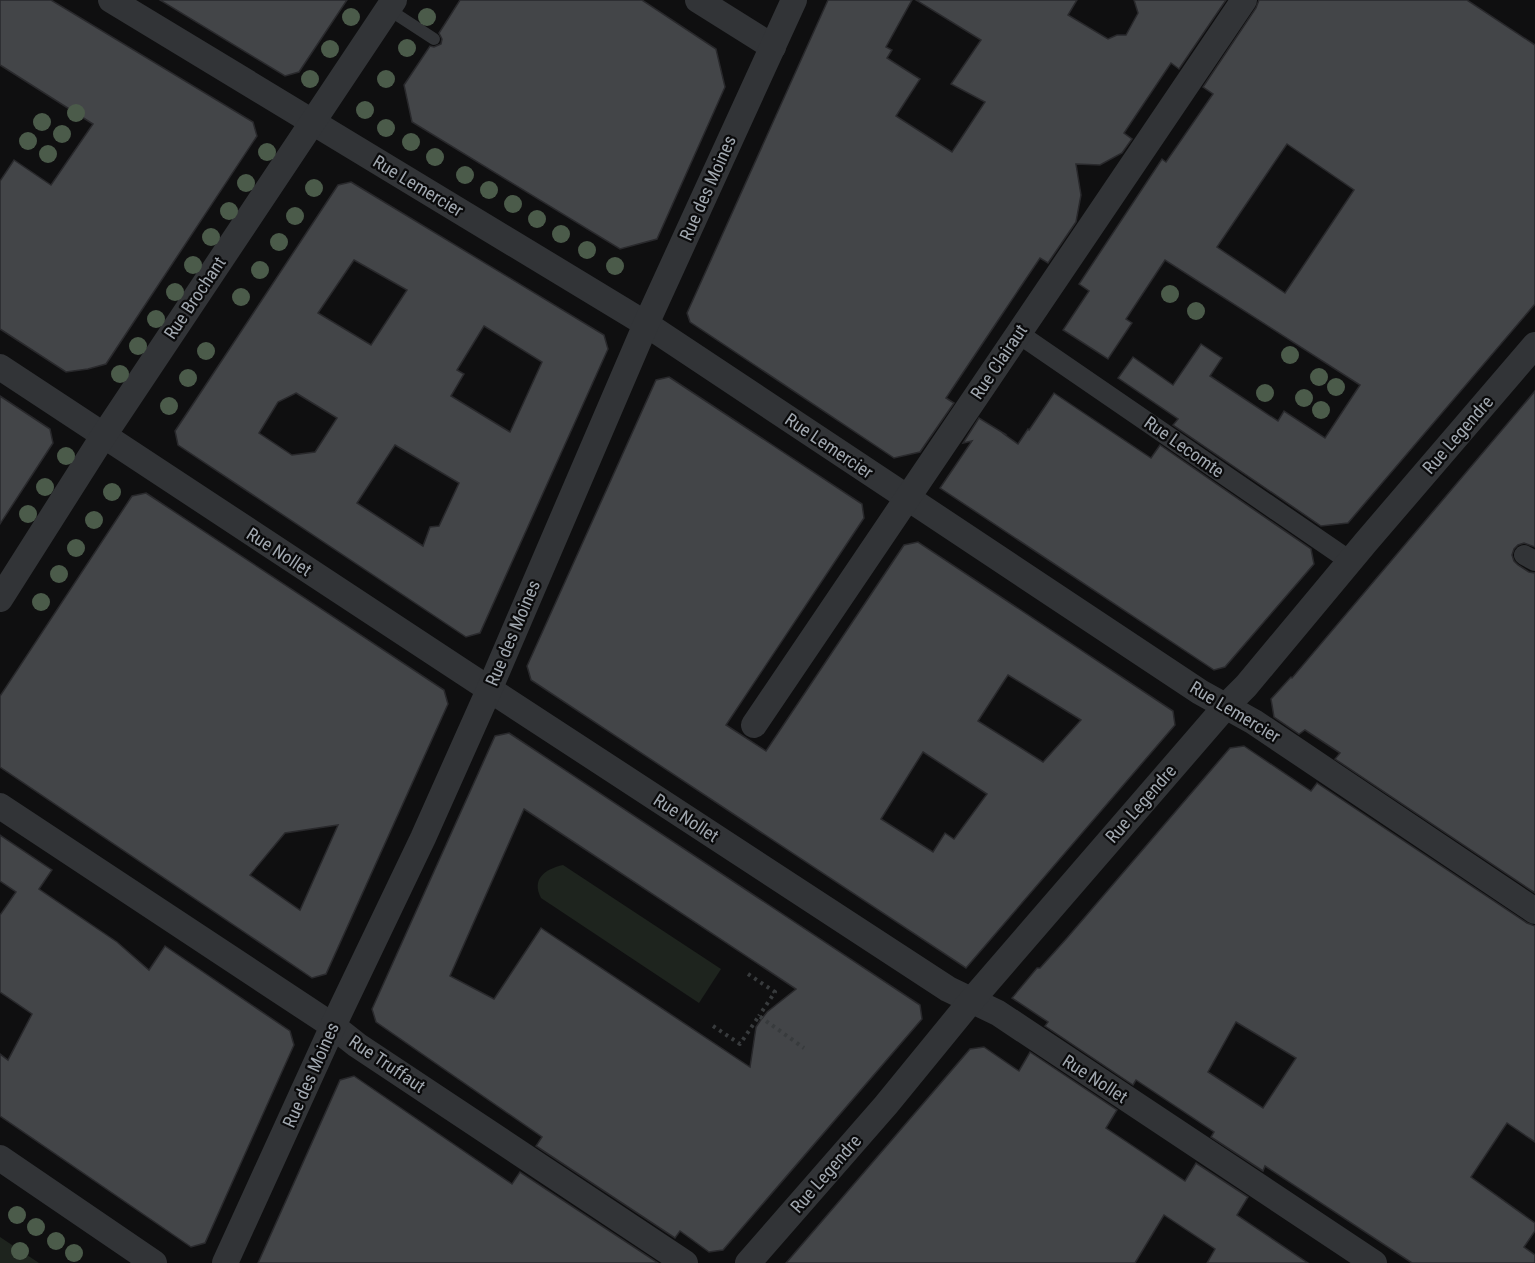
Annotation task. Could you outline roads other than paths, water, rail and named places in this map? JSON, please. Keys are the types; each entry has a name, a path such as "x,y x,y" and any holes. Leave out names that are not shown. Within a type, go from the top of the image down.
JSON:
{"street":[{"name":"Rue Lemercier","path":"111,0 646,324 1200,692 1254,722 1535,911"},
{"path":"698,0 773,47"},
{"name":"Rue des Moines","path":"225,1263 333,1026 423,838 646,324 794,0"},
{"name":"Rue Clairaut","path":"754,724 1244,0"},
{"name":"Rue Brochant","path":"0,599 104,435 391,5"},
{"name":"Rue Lecomte","path":"1019,334 1350,561"},
{"name":"Rue Legendre","path":"748,1263 886,1105 971,1001 1226,706 1246,686 1535,345"},
{"name":"Rue Nollet","path":"0,367 489,690 948,989 998,1013 1374,1263"},
{"name":"Rue Truffaut","path":"0,806 685,1263"},
{"path":"0,1158 154,1263"}],"lane":[{"path":"391,5 434,39"}]}
